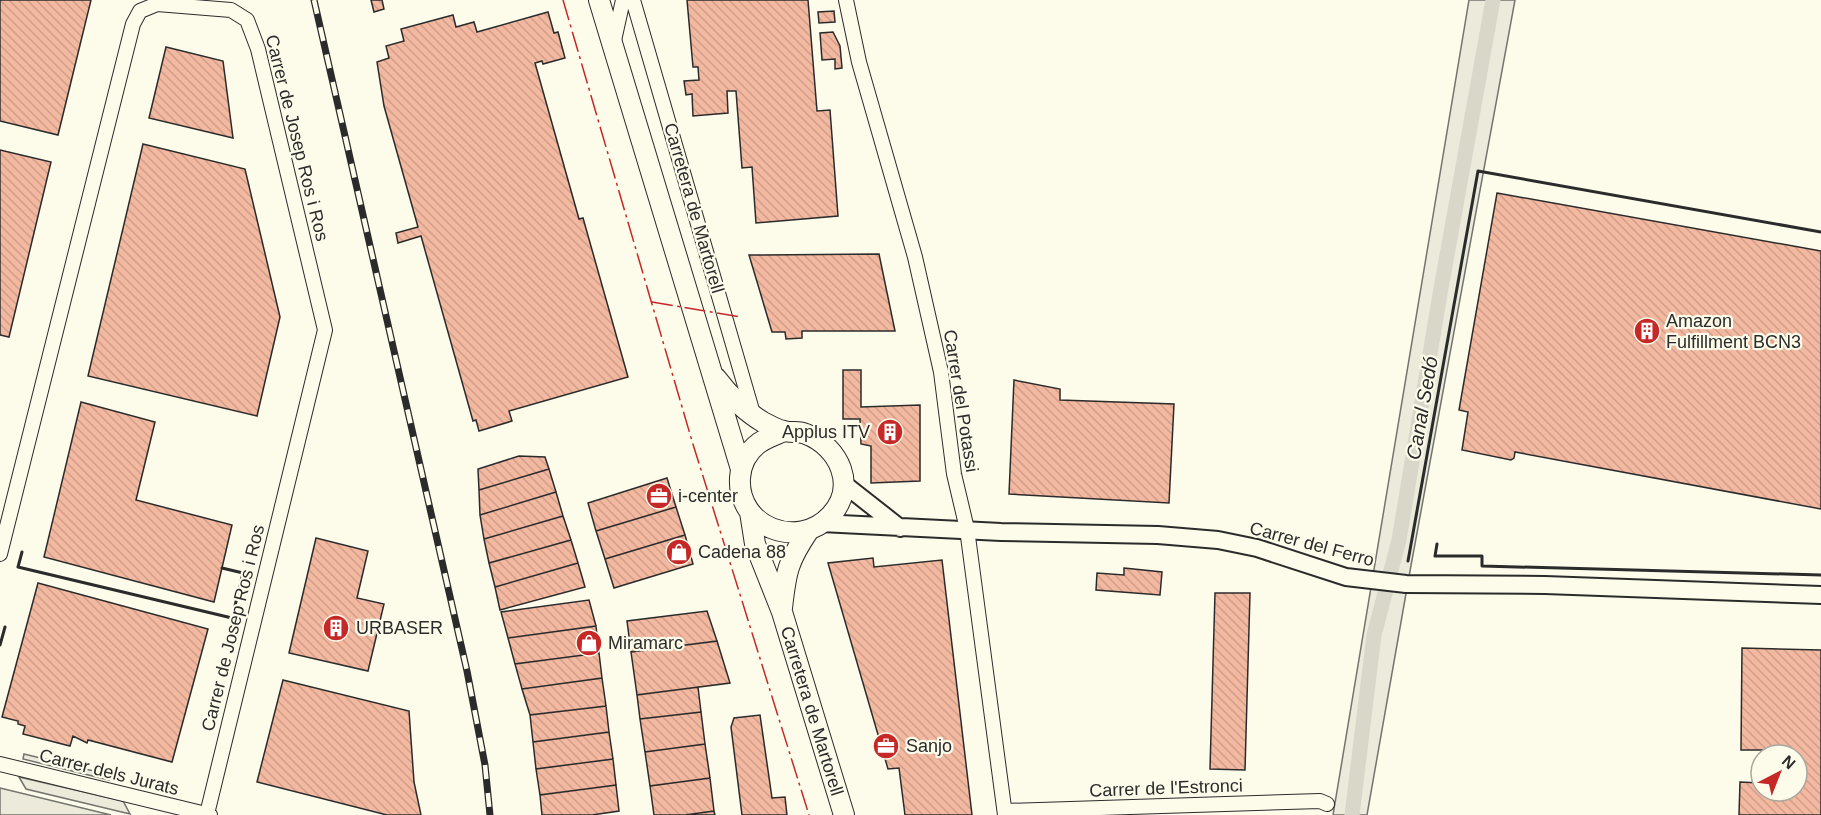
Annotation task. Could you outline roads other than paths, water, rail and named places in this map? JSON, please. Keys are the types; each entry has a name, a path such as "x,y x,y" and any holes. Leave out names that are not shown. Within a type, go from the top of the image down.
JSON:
{"main road":[{"name":"Carretera de Martorell","path":"599,0 741,469 740,491 750,512 755,544 782,612 844,813"},
{"name":"Carretera de Martorell","path":"711,371 728,393 754,417 784,431 804,433 821,442 829,448 840,464 844,484 843,492 832,514 815,527 792,557 786,572 782,612"},
{"path":"741,469 746,456 758,444 784,431"},
{"path":"750,512 766,526 777,530 787,532 815,527"}],"street":[{"name":"Carretera de Martorell","path":"613,48 623,0"},
{"name":"Carretera de Martorell","path":"633,0 754,417"},
{"name":"Carrer del Potassi","path":"846,0 859,63 915,257 941,372 954,474 967,529 1005,813"},
{"name":"Carrer de Josep Ros i Ros","path":"0,554 133,24 140,11 157,4 231,10 247,20 258,49 325,330 208,815"},
{"path":"844,484 900,528"},
{"name":"Carrer del Ferro","path":"815,527 1158,535 1218,540 1257,548 1346,577 1406,584 1545,585 1821,595"},
{"name":"Carrer dels Jurats","path":"0,764 208,815"},
{"name":"Carrer de l'Estronci","path":"1005,813 1320,801 1327,804"}],"waterway":[{"name":"Canal Sedó","path":"1352,815 1374,635 1399,540 1493,0"}],"railway":[{"path":"314,0 467,671 485,765 490,815"}],"place":[{"name":"Amazon Fulfillment BCN3","path":"1647,331"},
{"name":"Applus ITV","path":"890,432"},
{"name":"i-center","path":"659,496"},
{"name":"Cadena 88","path":"679,552"},
{"name":"URBASER","path":"336,628"},
{"name":"Miramarc","path":"589,643"},
{"name":"Sanjo","path":"886,746"}]}
